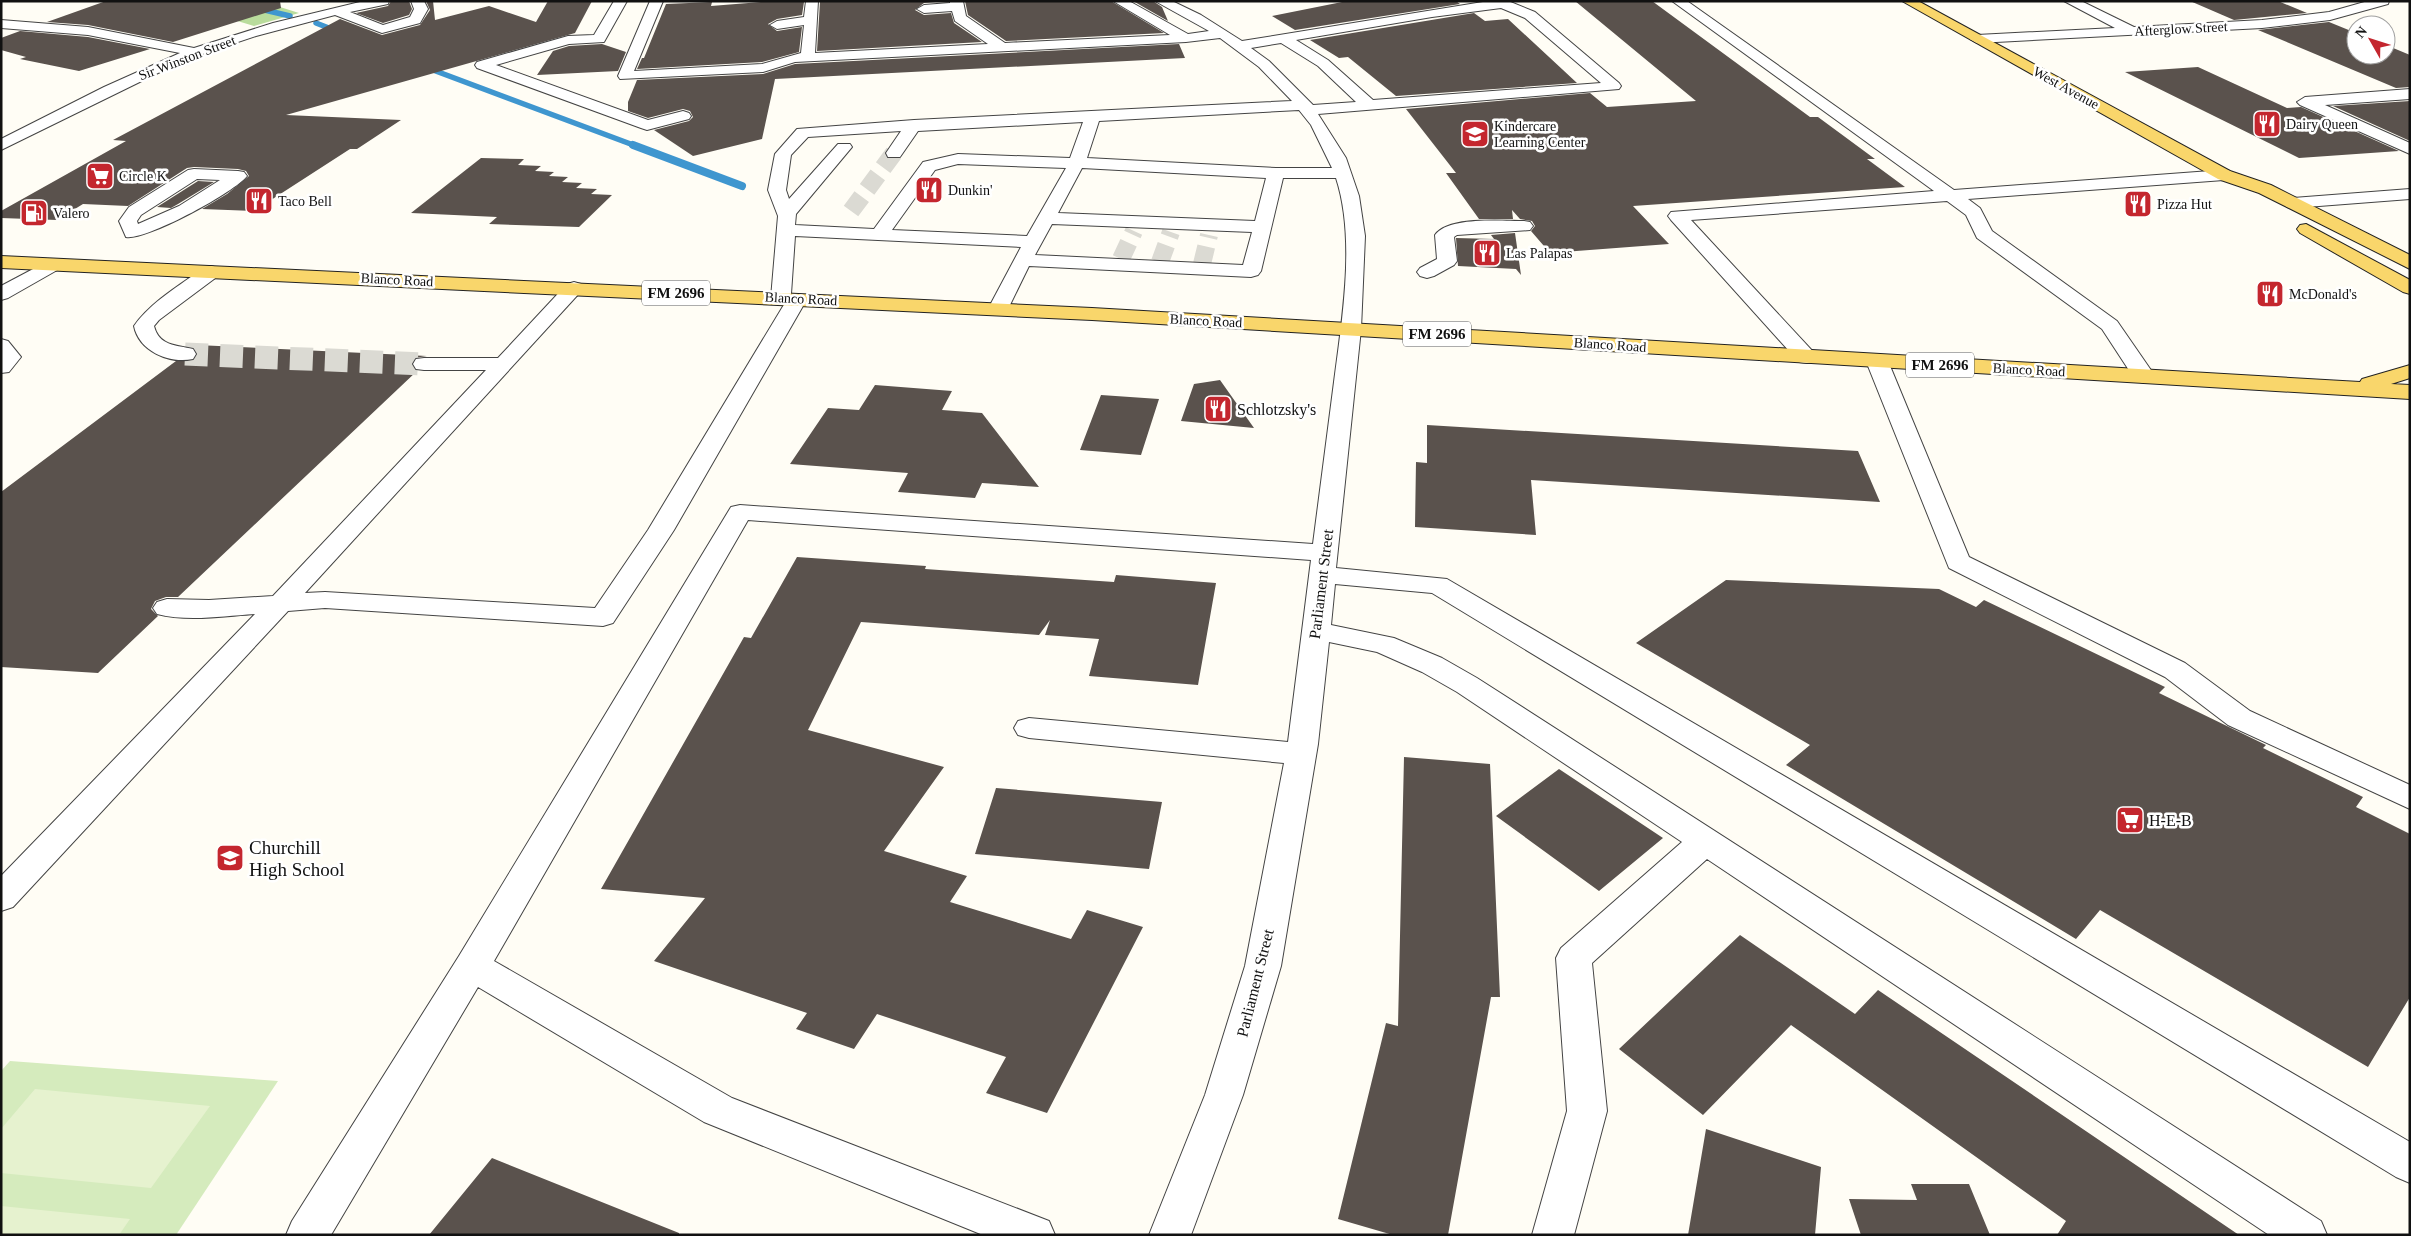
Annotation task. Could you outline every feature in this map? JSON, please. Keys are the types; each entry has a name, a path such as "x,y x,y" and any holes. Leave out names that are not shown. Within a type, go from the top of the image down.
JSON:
{"main road":[{"name":"West Avenue","path":"1908,1 2224,176 2265,189 2410,263"},
{"name":"West Avenue","path":"2224,176 2236,190 2410,288"},
{"name":"Blanco Road","path":"11,263 998,309 2410,392"},
{"path":"2356,388 2410,371"}],"street":[{"name":"Sir Winston Street","path":"1,145 132,80 195,52 261,31 336,11 383,1"},
{"path":"336,11 382,29 415,20 421,9 417,1"},
{"path":"621,1 599,39 568,40 482,65 647,125 683,116"},
{"path":"657,1 625,76 763,68 794,58 1001,48 1097,48 1221,34"},
{"path":"808,58 812,1"},
{"path":"1118,1 1186,38"},
{"name":"Parliament Street","path":"1161,1 1221,34 1260,62 1307,108 1324,132 1342,172 1355,225 1356,259 1351,329 1301,754 1263,966 1224,1095 1170,1235"},
{"path":"1678,1 1974,212 1984,234 2110,325 2144,376"},
{"path":"2070,1 2132,31"},
{"name":"Afterglow Street","path":"1977,39 2300,20 2357,10 2383,1"},
{"path":"786,224 777,190 783,154 803,132 1093,116 1340,108 1614,86 1530,15 1499,3 1238,46"},
{"path":"924,9 957,4 960,18 1001,48"},
{"path":"776,25 810,20"},
{"path":"1,24 88,31 195,52"},
{"path":"645,29 661,28"},
{"path":"1284,38 1323,63 1370,106"},
{"path":"2410,94 2306,102 2410,150"},
{"path":"998,309 1077,163 1093,116"},
{"path":"894,153 914,126"},
{"path":"167,608 209,609 325,600 603,617 661,530 789,299 787,213 844,147"},
{"path":"879,234 929,166 943,161 958,159 1077,163 1276,173 1342,172"},
{"path":"1023,260 1120,262 1202,266 1251,271 1276,173"},
{"path":"194,174 238,176 185,210 133,233 128,221 136,211 194,174"},
{"path":"1807,357 1677,216 2224,176"},
{"path":"2293,203 2410,194"},
{"path":"893,216 911,217"},
{"path":"832,232 844,218"},
{"path":"1047,218 1211,230 1263,227"},
{"path":"975,239 986,221"},
{"path":"786,224 832,232 1033,242"},
{"path":"1427,272 1447,261 1444,235 1449,231 1460,228 1524,226"},
{"path":"1,275 11,263"},
{"path":"1,294 52,265"},
{"path":"185,354 166,352 151,344 144,335 144,326 152,316 211,272"},
{"path":"1,898 334,547 574,288"},
{"path":"1,345 10,357 1,367"},
{"path":"1877,361 1958,562 2175,670 2239,718 2410,798"},
{"path":"424,364 503,364"},
{"path":"307,1235 472,966 740,512 1323,564 1438,585 2410,1164"},
{"path":"1315,631 1384,644 1432,665 1467,685 2306,1235"},
{"path":"1029,728 1301,754"},
{"path":"1554,1235 1587,1111 1574,958 1705,841"},
{"path":"472,966 718,1110 1034,1235"}],"green space":[{"path":"171,1 261,1 299,13 254,26"},
{"path":"10,1061 278,1081 176,1235 1,1235 1,1071"},
{"path":"35,1089 210,1106 151,1188 1,1173 1,1129"},
{"path":"1,1206 130,1219 119,1235 1,1235"}],"building":[{"path":"106,1 280,1 281,8 173,42 88,25 47,22"},
{"path":"391,1 409,1 412,9 409,15 383,23 356,13 388,6"},
{"path":"426,1 433,1 435,20 489,6 536,22 548,1 592,1 575,33 286,115 401,120 357,149 350,149 254,211 202,209 227,194 249,176 246,171 238,169 194,167 187,168 128,206 83,204 57,220 1,218 1,211 126,141 113,140 340,19 382,35 420,25 430,10"},
{"path":"774,1 804,2 802,15 777,19 768,24 777,31 802,27 799,52 762,62 637,69 642,58 644,58 666,4 712,2 711,6"},
{"path":"948,1 924,3 915,10 924,15 951,13 954,23 982,42 817,51 820,2"},
{"path":"965,1 1111,1 1164,33 1006,41 968,15"},
{"path":"1133,1 1153,1 1162,7 1168,21"},
{"path":"1347,1 1456,1 1460,4 1295,30 1272,16"},
{"path":"1575,1 1652,1 1810,117 1818,117 1875,159 1867,159 1905,187 1633,206 1669,244 1550,253 1531,231 1535,226 1532,221 1520,219 1512,210 1513,219 1479,219 1446,173 1456,173 1406,109 1590,93 1607,107 1696,101"},
{"path":"2190,1 2278,1 2307,13 2234,20"},
{"path":"1474,13 1485,21 1508,19 1577,83 1396,96 1348,57 1339,58 1310,40"},
{"path":"2329,22 2346,29 2346,65 2396,65 2396,49 2410,55 2410,87 2396,88 2258,30"},
{"path":"20,31 88,37 150,49 79,71 20,59 26,57 1,50 1,38"},
{"path":"602,44 626,52 618,71 537,75 553,51 569,46"},
{"path":"1179,44 1185,58 775,79 762,139 693,156 654,130 689,121 693,117 690,111 683,109 648,118 628,111 628,102 637,80 763,74 795,64"},
{"path":"2198,67 2287,108 2301,107 2399,151 2299,158 2125,72"},
{"path":"2410,101 2410,141 2333,106"},
{"path":"481,158 524,159 518,165 541,166 535,171 554,172 549,176 568,177 562,182 582,183 576,188 597,189 591,194 612,195 579,227 489,224 497,217 411,213"},
{"path":"198,181 214,182 171,208 157,207"},
{"name":"Las Palapas","path":"1515,233 1521,275 1516,269 1458,266 1456,238 1494,239 1491,235"},
{"path":"197,345 427,356 414,358 411,365 417,371 178,597 166,597 155,601 151,609 158,616 98,673 1,667 1,492 176,361 195,360 198,353 194,348"},
{"name":"Schlotzsky's","path":"1220,380 1254,428 1181,421 1194,384"},
{"path":"875,385 952,391 942,410 982,413 1039,487 982,483 975,498 898,492 908,473 790,464 828,408 859,410"},
{"path":"1101,395 1159,399 1141,455 1080,450"},
{"path":"1427,425 1858,451 1880,502 1531,480 1536,535 1415,527 1416,462 1427,463"},
{"path":"797,557 926,566 925,569 1114,582 1116,575 1216,583 1198,685 1089,676 1099,639 1045,635 1050,620 1039,635 861,622 808,730 944,767 884,851 967,876 950,902 1071,939 1087,910 1143,927 1047,1113 986,1093 1006,1057 877,1014 854,1049 796,1029 807,1013 654,961 705,898 601,889 744,637 751,638"},
{"name":"H-E-B","path":"1726,580 1939,589 1976,607 1984,600 2165,687 2159,693 2266,745 2263,748 2363,797 2356,807 2410,834 2410,997 2368,1067 2100,910 2076,939 1786,765 1810,745 1636,643"},
{"path":"1404,757 1490,764 1500,997 1491,997 1448,1235 1393,1235 1338,1219 1386,1023 1398,1026"},
{"path":"1559,769 1663,838 1599,891 1496,816"},
{"path":"996,788 1162,802 1149,869 975,854"},
{"path":"1740,935 1855,1014 1878,990 2239,1235 2057,1235 2066,1221 1791,1025 1703,1115 1619,1049"},
{"path":"1706,1129 1821,1167 1815,1235 1688,1235"},
{"path":"492,1158 679,1233 679,1235 429,1235"},
{"path":"1911,1184 1969,1184 1990,1235 1861,1235 1849,1199 1917,1200"}],"waterway":[{"path":"256,8 290,16"},
{"path":"316,23 339,32"},
{"path":"425,67 636,146"},
{"path":"633,145 742,186"}],"tunnel":[{"path":"851,211 894,153"},
{"path":"1121,259 1134,231"},
{"path":"1160,262 1171,232"},
{"path":"1202,264 1209,235"},
{"path":"185,354 424,364"}],"place":[{"name":"Dairy Queen","path":"2267,124"},
{"name":"Kindercare Learning Center","path":"1475,134"},
{"name":"Circle K","path":"100,176"},
{"name":"Dunkin'","path":"929,190"},
{"name":"Taco Bell","path":"259,201"},
{"name":"Pizza Hut","path":"2138,204"},
{"name":"Valero","path":"34,213"},
{"name":"Las Palapas","path":"1487,253"},
{"name":"McDonald's","path":"2270,294"},
{"name":"Schlotzsky's","path":"1218,409"},
{"name":"H-E-B","path":"2130,820"},
{"name":"Churchill High School","path":"230,858"}]}
